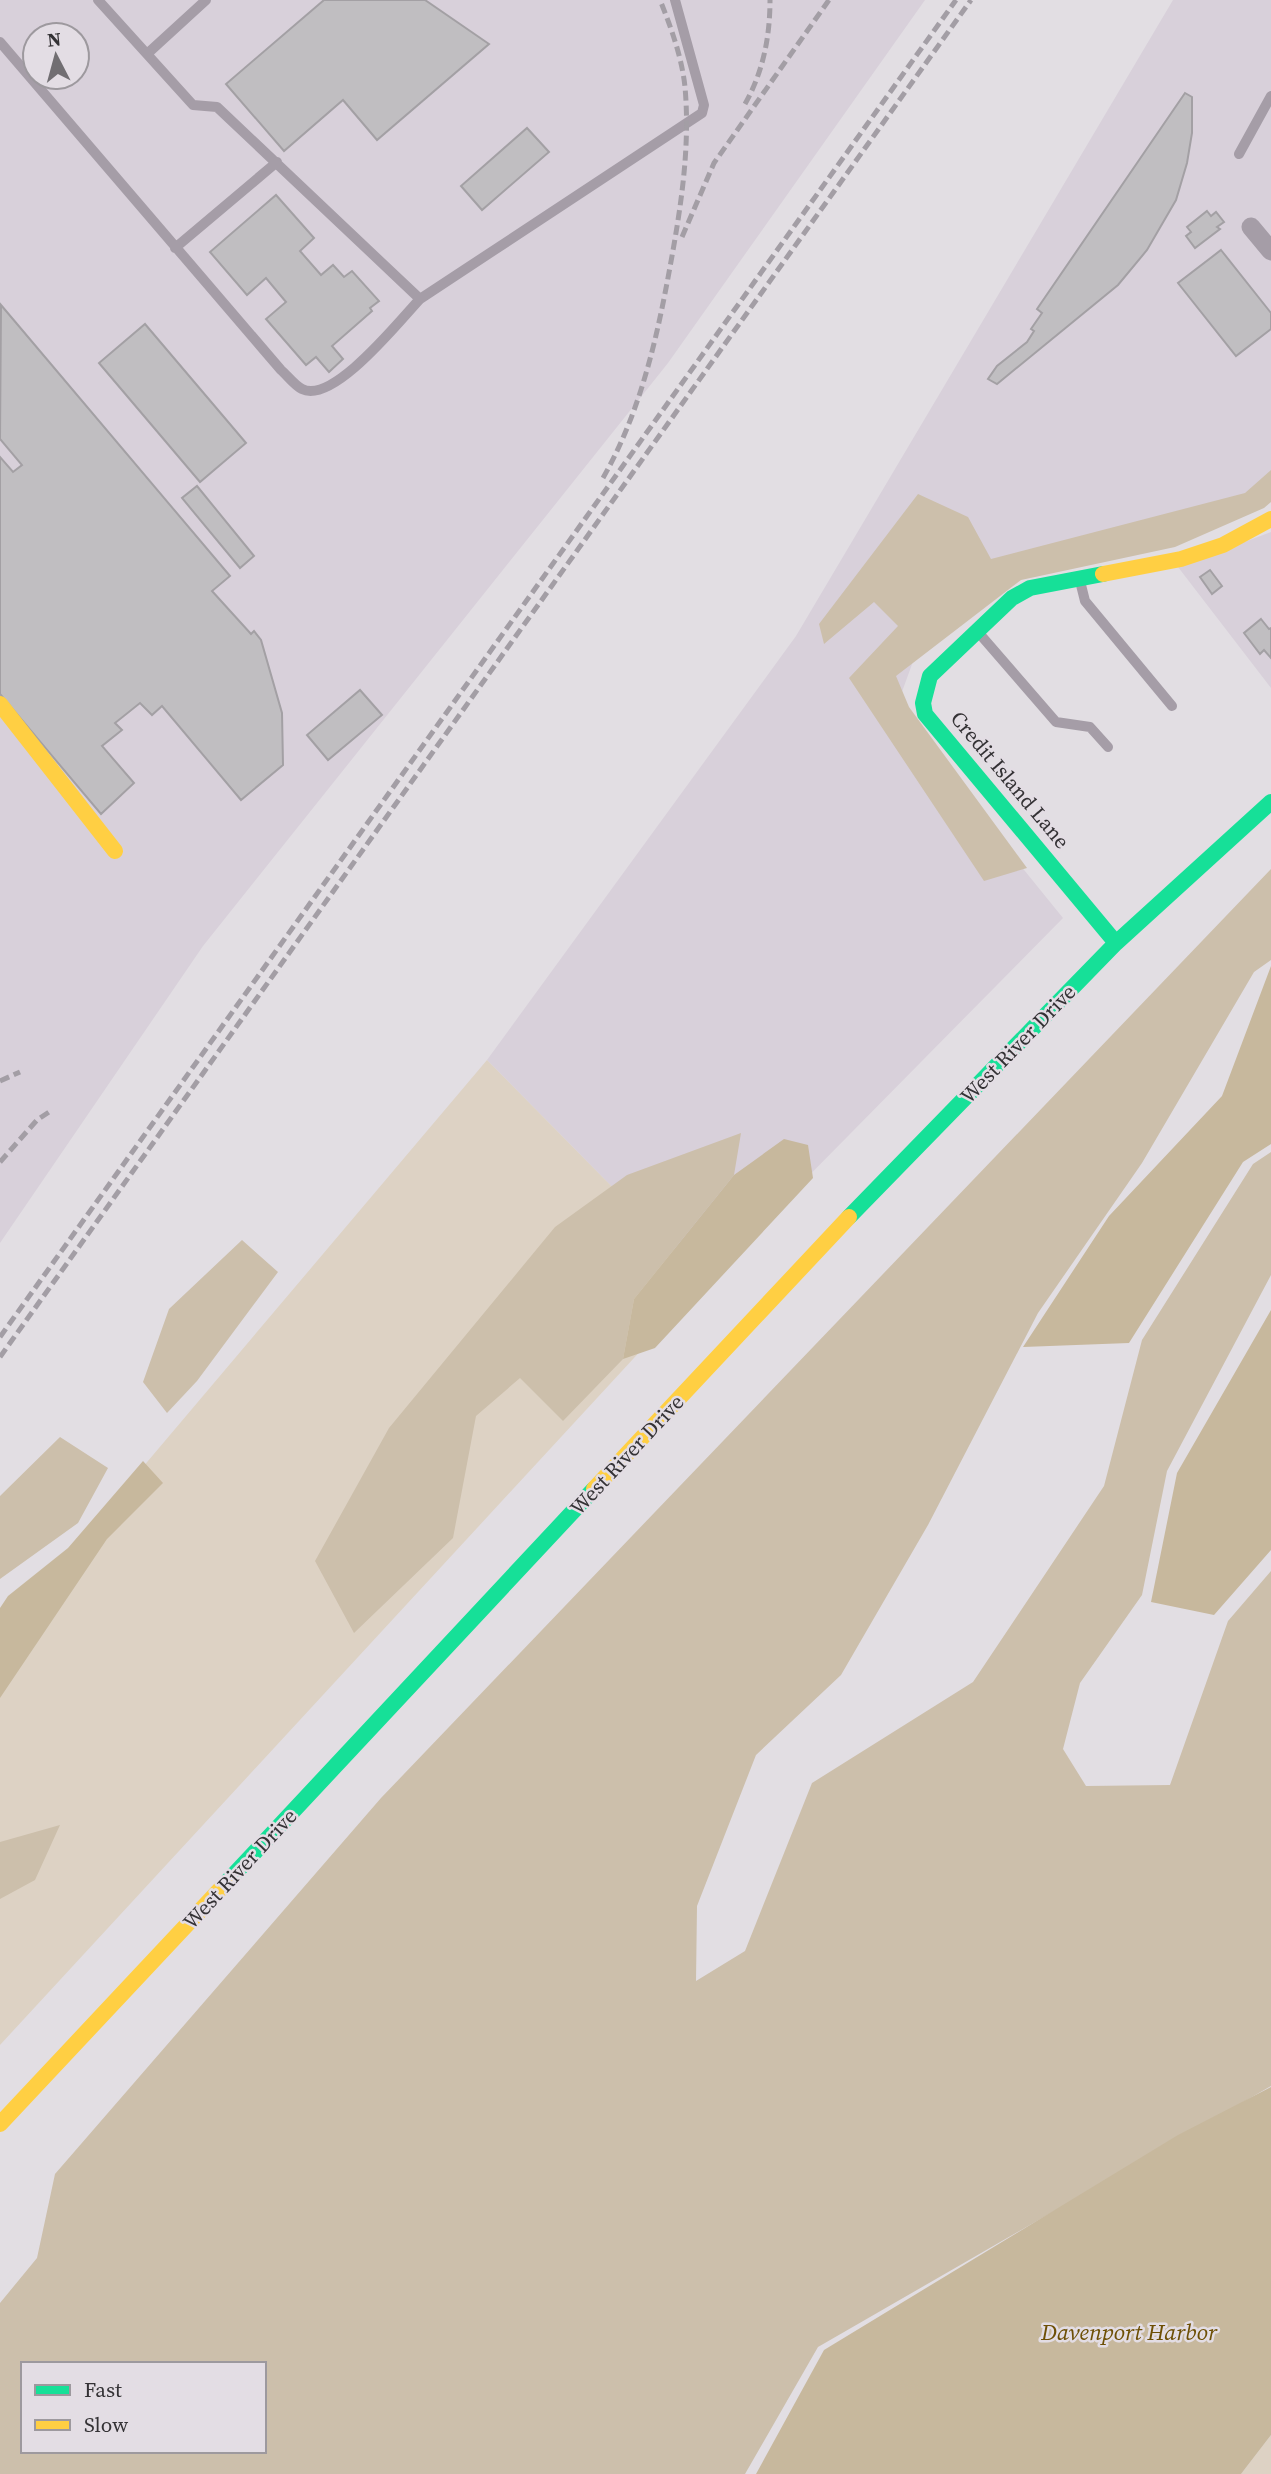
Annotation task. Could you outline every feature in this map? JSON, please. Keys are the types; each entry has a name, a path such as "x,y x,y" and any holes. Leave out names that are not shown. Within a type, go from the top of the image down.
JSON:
{"main road":[{"name":"Credit Island Lane","path":"1116,943 925,714 923,703 930,676 1012,598 1030,588 1181,559 1223,545 1271,519"},
{"path":"0,704 115,851"},
{"name":"West River Drive","path":"0,2124 878,1186 1116,943 1271,802"}],"street":[{"path":"1251,228 1271,251"}],"lane":[{"path":"98,0 192,105 217,107 420,299"},
{"path":"147,54 206,0"},
{"path":"0,42 114,178 302,389 315,391 350,373 420,299 702,113 704,105 675,0"},
{"path":"1239,154 1271,96"},
{"path":"176,248 278,162"},
{"path":"1080,579 1085,601 1172,706"},
{"path":"977,631 1056,722 1090,727 1108,747"}],"shaded area":[{"path":"0,0 925,0 668,363 203,946 0,1243"},
{"path":"1173,0 1271,0 1271,491 1028,569 919,645 895,711 1063,918 705,1281 487,1060 796,636"},
{"path":"1271,470 1271,502 1264,508 1175,547 1021,580 896,676 909,707 1027,868 984,881 849,678 898,626 874,602 824,644 819,624 918,494 968,517 991,559 1245,493"},
{"path":"1271,532 1271,688 1178,567"},
{"path":"1271,869 1271,960 1254,972 1142,1163 1038,1313 928,1525 841,1675 756,1755 697,1906 696,1981 745,1951 812,1783 973,1682 1104,1486 1142,1340 1253,1164 1271,1152 1271,1275 1167,1471 1142,1595 1080,1683 1063,1749 1086,1786 1170,1785 1228,1621 1271,1571 1271,2086 818,2347 745,2474 0,2474 0,2303 37,2258 55,2174 381,1798"},
{"path":"487,1060 705,1281 0,2045 0,1636"},
{"path":"741,1133 734,1175 634,1299 623,1359 563,1421 520,1378 476,1416 453,1538 354,1633 315,1561 389,1428 555,1227 627,1175"},
{"path":"242,1240 278,1272 197,1381 167,1413 143,1382 169,1309"},
{"path":"60,1437 108,1468 78,1523 0,1579 0,1496"},
{"path":"60,1825 35,1880 0,1899 0,1842"},
{"path":"1271,2435 1271,2474 1241,2474"}],"water":[{"path":"1271,966 1271,1144 1243,1162 1129,1343 1023,1347 1109,1216 1222,1096"},
{"path":"784,1139 808,1145 813,1178 655,1348 623,1359 634,1299 734,1175"},
{"path":"1271,1310 1271,1550 1214,1615 1151,1602 1177,1473"},
{"path":"143,1461 163,1483 107,1539 0,1698 0,1608 8,1596 68,1548"},
{"name":"Davenport Harbor","path":"1271,2087 1271,2435 1241,2474 756,2474 824,2350 1178,2135"}],"building":[{"path":"324,0 425,0 489,44 377,140 343,100 284,151 226,84"},
{"path":"1185,93 1192,97 1192,133 1187,163 1176,200 1147,250 1118,285 997,384 988,379 997,366 1027,342 1034,331 1031,329 1042,313 1037,309"},
{"path":"527,128 549,152 482,210 461,186"},
{"path":"276,195 314,238 300,251 321,275 333,265 344,277 352,271 379,301 370,308 372,311 332,346 343,359 329,372 316,357 306,365 266,319 286,302 266,278 247,295 210,252"},
{"path":"1207,211 1211,216 1216,212 1224,222 1217,227 1220,229 1195,248 1186,236 1191,232 1187,227"},
{"path":"1221,250 1271,313 1271,329 1236,356 1178,283"},
{"path":"1,305 230,576 212,591 251,634 254,631 261,640 282,713 283,765 241,800 162,706 152,715 140,703 115,723 122,730 102,746 134,783 101,814 0,694 0,457 13,472 22,465 0,439"},
{"path":"145,324 246,443 200,482 99,363"},
{"path":"197,486 254,556 240,568 182,498"},
{"path":"1210,570 1222,586 1212,594 1200,577"},
{"path":"1261,619 1271,628 1271,658 1264,650 1260,654 1244,633"},
{"path":"360,690 382,715 328,760 307,735"}],"railway":[{"path":"603,478 617,452 647,370 667,285 682,193 686,151 685,87 676,43 660,0"},
{"path":"745,104 764,54 770,0"},
{"path":"682,237 714,163 829,0"},
{"path":"0,1337 956,0"},
{"path":"0,1357 971,0"},
{"path":"0,1081 20,1072"},
{"path":"0,1162 37,1120 52,1110"}],"traffic: fast":[{"path":"1103,574 1030,588 1012,598 930,676 923,703 925,714 1116,943"},
{"path":"849,1217 1116,943 1271,802"},
{"path":"226,1883 594,1489"}],"traffic: slow":[{"path":"1103,574 1181,559 1223,545 1271,519"},
{"path":"0,704 115,851"},
{"path":"594,1489 849,1217"},
{"path":"0,2124 226,1883"}]}
